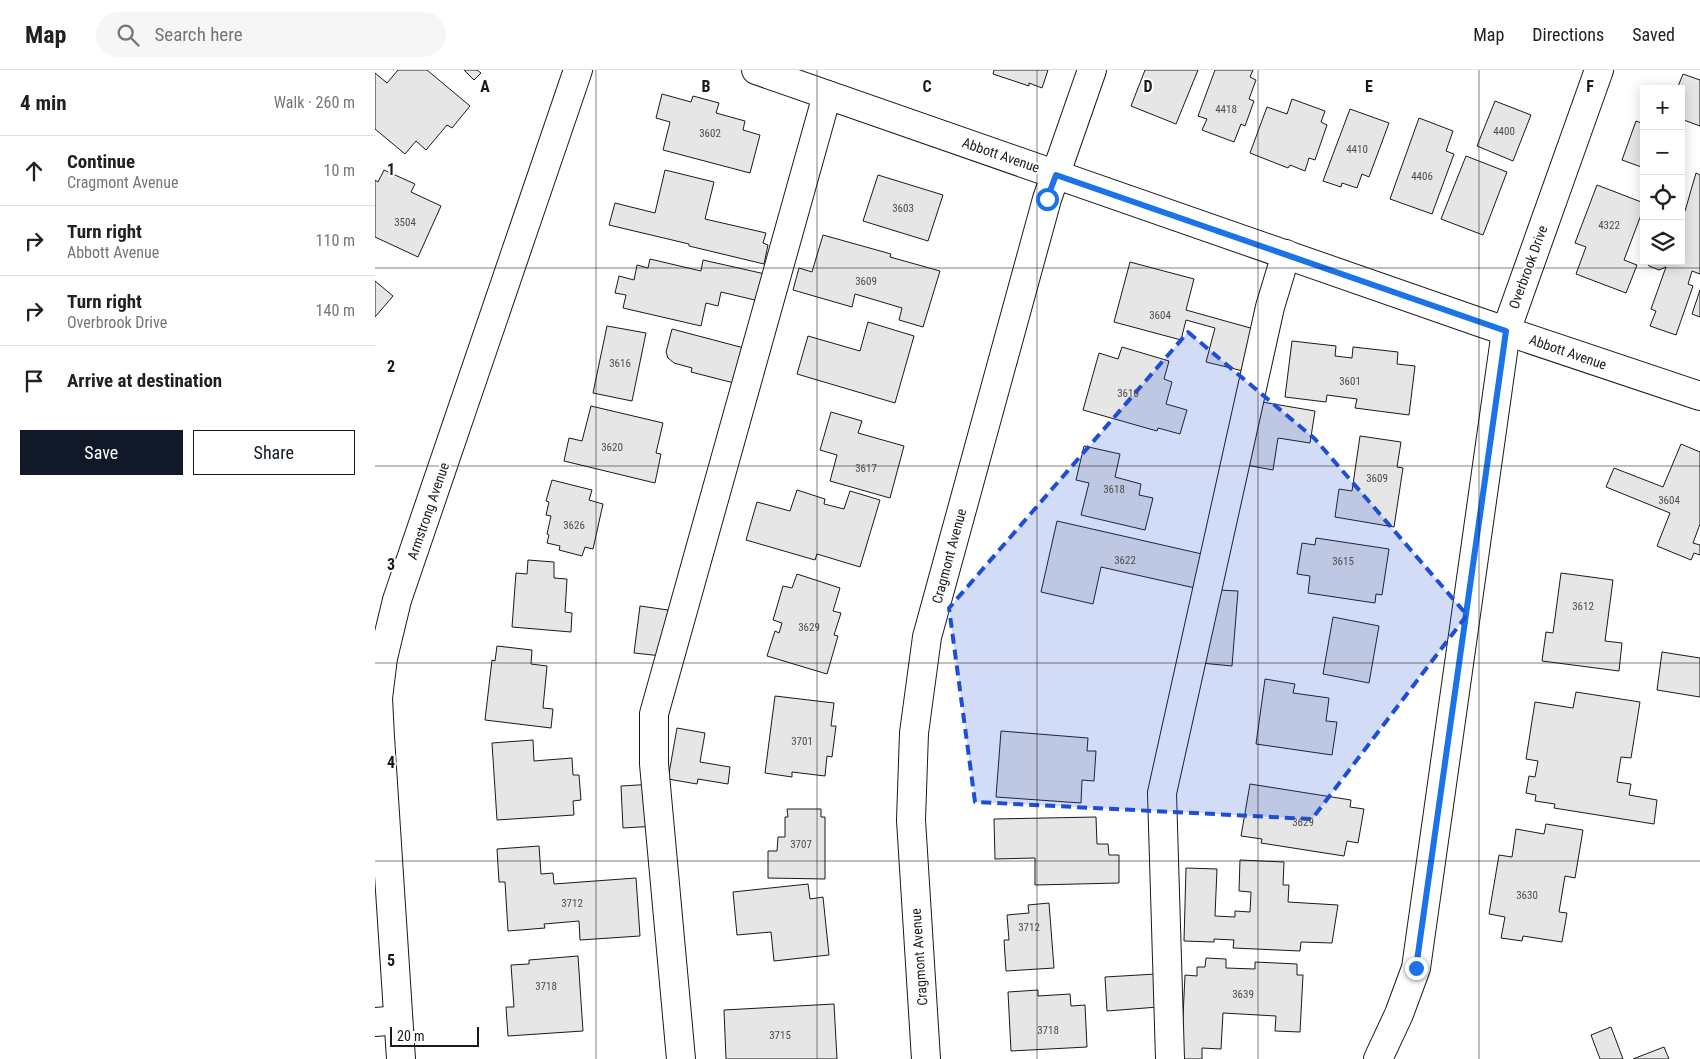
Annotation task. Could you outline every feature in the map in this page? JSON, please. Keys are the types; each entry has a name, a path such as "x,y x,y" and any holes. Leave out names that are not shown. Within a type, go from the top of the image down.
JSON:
{"street":[{"name":"Armstrong Avenue","path":"401,1059 387,1021 378,698 379,656 578,70"},
{"name":"Abbott Avenue","path":"755,70 1506,331 1700,396"},
{"name":"Cragmont Avenue","path":"926,1059 911,820 914,733 927,637 1047,199 1092,70"},
{"name":"Overbrook Drive","path":"1378,1059 1399,1014 1416,968 1506,331 1599,70"},
{"path":"681,1059 654,764 654,714 827,95"},
{"path":"1170,1059 1162,793 1268,317 1287,254"}],"highlighted area":[{"path":"1188,332 1315,439 1467,615 1312,819 975,802 949,608"}],"building":[{"path":"398,70 427,70 470,106 452,128 447,125 426,150 416,141 405,154 375,129 375,73 387,83"},
{"path":"464,70 477,70 481,73 474,80"},
{"path":"994,70 1048,70 1042,88 1029,83 1029,86 993,74"},
{"path":"1145,70 1198,70 1176,124 1131,106"},
{"path":"1215,70 1253,70 1250,77 1256,80 1249,99 1254,101 1245,126 1241,124 1234,142 1202,130 1207,119 1198,116"},
{"path":"1683,74 1700,80 1700,126 1685,120 1685,85 1679,85"},
{"path":"662,94 691,102 693,96 719,103 716,113 745,121 743,130 760,135 750,173 663,150 670,122 656,118"},
{"path":"1292,99 1325,111 1321,122 1327,125 1315,160 1309,158 1305,171 1290,165 1288,168 1250,153 1267,107 1287,114"},
{"path":"1495,101 1531,115 1513,161 1477,146"},
{"path":"1350,109 1389,123 1369,177 1362,174 1357,188 1342,183 1341,187 1323,181"},
{"path":"1419,118 1453,131 1446,151 1454,154 1432,214 1390,199"},
{"path":"1636,121 1640,122 1640,167 1622,160"},
{"path":"1466,156 1507,172 1483,235 1441,219"},
{"path":"384,170 415,184 411,192 441,206 418,257 375,237 375,180 378,182"},
{"path":"665,170 714,182 705,219 766,233 763,243 768,245 764,264 609,225 615,203 655,213"},
{"path":"1696,173 1700,175 1700,274 1692,271 1688,284 1693,286 1676,335 1650,326 1656,311 1651,309 1666,267 1659,270 1648,265 1685,265 1685,211"},
{"path":"878,175 943,195 928,241 863,221"},
{"path":"1597,185 1640,201 1640,218 1624,260 1637,265 1626,293 1576,274 1586,247 1575,243"},
{"path":"823,235 891,254 890,257 940,271 923,327 899,320 902,308 855,294 852,307 793,290 799,268 812,272"},
{"path":"650,259 701,271 703,260 765,274 759,301 721,292 718,306 706,303 701,326 623,308 626,295 615,293 619,276 634,280 637,265 648,268"},
{"path":"1130,262 1194,279 1186,310 1254,329 1243,371 1206,362 1215,328 1186,320 1181,340 1114,322"},
{"path":"375,281 393,296 375,317"},
{"path":"1700,290 1700,317 1692,314"},
{"path":"868,322 914,336 895,403 797,374 808,336 860,351"},
{"path":"607,326 646,333 632,401 593,393"},
{"path":"672,329 744,348 734,383 691,372 692,368 674,363 668,358 666,352"},
{"path":"1292,341 1336,346 1335,356 1352,358 1353,347 1398,352 1397,364 1415,366 1409,415 1355,408 1357,399 1327,395 1326,402 1285,397"},
{"path":"1122,347 1169,361 1164,379 1172,382 1166,404 1187,410 1180,434 1158,428 1157,431 1083,410 1099,353 1118,359"},
{"path":"1256,401 1315,411 1310,443 1278,438 1273,470 1246,465"},
{"path":"591,406 663,423 656,453 661,454 655,483 564,461 569,438 582,441"},
{"path":"831,412 862,421 858,433 904,446 890,498 830,481 837,455 820,450"},
{"path":"1360,436 1401,442 1397,467 1403,468 1394,527 1335,517 1339,489 1352,491"},
{"path":"1681,444 1700,452 1700,524 1693,543 1700,545 1700,555 1694,553 1691,560 1657,546 1670,513 1606,487 1614,468 1663,487"},
{"path":"1084,446 1120,454 1115,477 1141,484 1139,495 1153,498 1145,530 1081,515 1089,483 1076,480"},
{"path":"552,480 592,490 589,500 603,504 593,549 585,547 582,556 559,550 560,546 547,543 551,516 546,515 549,502 546,501"},
{"path":"797,490 825,499 824,504 844,509 850,491 880,500 860,567 817,554 815,560 746,540 757,502 790,511"},
{"path":"1057,521 1202,554 1195,588 1101,567 1093,604 1041,592"},
{"path":"1316,538 1389,549 1382,595 1376,594 1375,603 1308,593 1310,576 1297,574 1302,543 1315,545"},
{"path":"528,560 554,562 554,578 567,579 565,612 572,613 571,632 512,627 516,573 527,574"},
{"path":"1561,573 1613,580 1605,641 1622,643 1619,671 1542,661 1546,632 1553,633"},
{"path":"797,574 840,588 833,611 841,613 834,635 838,636 827,674 767,656 775,631 779,633 782,623 773,620 783,586 792,588"},
{"path":"1219,590 1238,591 1232,666 1201,663"},
{"path":"640,606 668,610 662,656 634,653"},
{"path":"1333,617 1379,626 1369,683 1323,674"},
{"path":"497,646 532,650 531,664 547,666 543,708 553,709 551,728 485,720 492,660 495,661"},
{"path":"1662,652 1700,658 1700,697 1657,690"},
{"path":"1265,679 1295,684 1293,693 1329,698 1326,721 1337,722 1332,755 1256,744"},
{"path":"1576,692 1640,702 1631,758 1621,757 1617,782 1631,784 1629,795 1657,800 1654,824 1554,808 1555,804 1535,801 1536,795 1526,793 1529,776 1535,777 1538,761 1526,759 1535,702 1573,708"},
{"path":"775,696 834,703 831,726 836,726 832,757 827,756 825,776 792,772 792,777 765,773"},
{"path":"677,728 705,733 700,762 730,767 728,784 698,779 697,784 668,779"},
{"path":"1001,731 1088,738 1087,751 1096,751 1094,781 1082,780 1081,803 996,797"},
{"path":"533,740 534,761 572,758 573,775 579,775 581,800 573,801 574,815 497,820 492,743"},
{"path":"655,784 657,826 623,828 621,786"},
{"path":"1250,784 1351,800 1350,807 1364,809 1358,843 1347,841 1344,856 1261,843 1262,839 1241,836"},
{"path":"787,809 821,809 821,817 825,817 825,879 768,878 768,851 777,851 778,837 785,837 785,817 788,817"},
{"path":"1096,817 1097,844 1108,844 1109,855 1119,855 1119,883 1035,885 1035,858 995,859 994,819"},
{"path":"1546,824 1583,830 1575,878 1565,876 1559,912 1567,913 1562,942 1523,936 1522,941 1501,938 1505,917 1489,914 1499,855 1512,857 1516,829 1544,834"},
{"path":"539,846 541,874 553,873 554,884 636,878 640,936 580,940 579,921 544,924 545,928 508,931 505,882 499,882 497,849"},
{"path":"1240,860 1284,862 1283,885 1289,885 1288,902 1338,905 1332,943 1301,942 1300,951 1233,948 1234,940 1214,939 1214,942 1184,941 1186,868 1217,869 1215,916 1235,917 1235,911 1250,912 1251,892 1239,891"},
{"path":"808,884 810,899 823,897 829,955 774,961 771,932 737,935 733,892"},
{"path":"1049,903 1054,968 1006,971 1004,940 1009,940 1007,915 1029,913 1028,905"},
{"path":"578,956 583,1031 508,1036 506,1007 514,1007 511,965 529,964 529,960"},
{"path":"1206,958 1226,959 1226,968 1255,969 1255,962 1297,964 1297,975 1303,975 1300,1032 1275,1031 1276,1016 1223,1013 1221,1049 1202,1048 1202,1059 1181,1059 1185,975 1197,976 1197,967 1205,967"},
{"path":"1156,974 1158,1007 1107,1011 1105,977"},
{"path":"1038,990 1038,996 1070,994 1071,1006 1085,1005 1087,1047 1011,1051 1008,992"},
{"path":"834,1004 837,1059 726,1059 724,1010"},
{"path":"1611,1027 1623,1059 1600,1059 1591,1035"},
{"path":"1664,1047 1669,1059 1633,1059"}],"route":[{"path":"1047,199 1056,175 1506,331 1416,968"}]}
